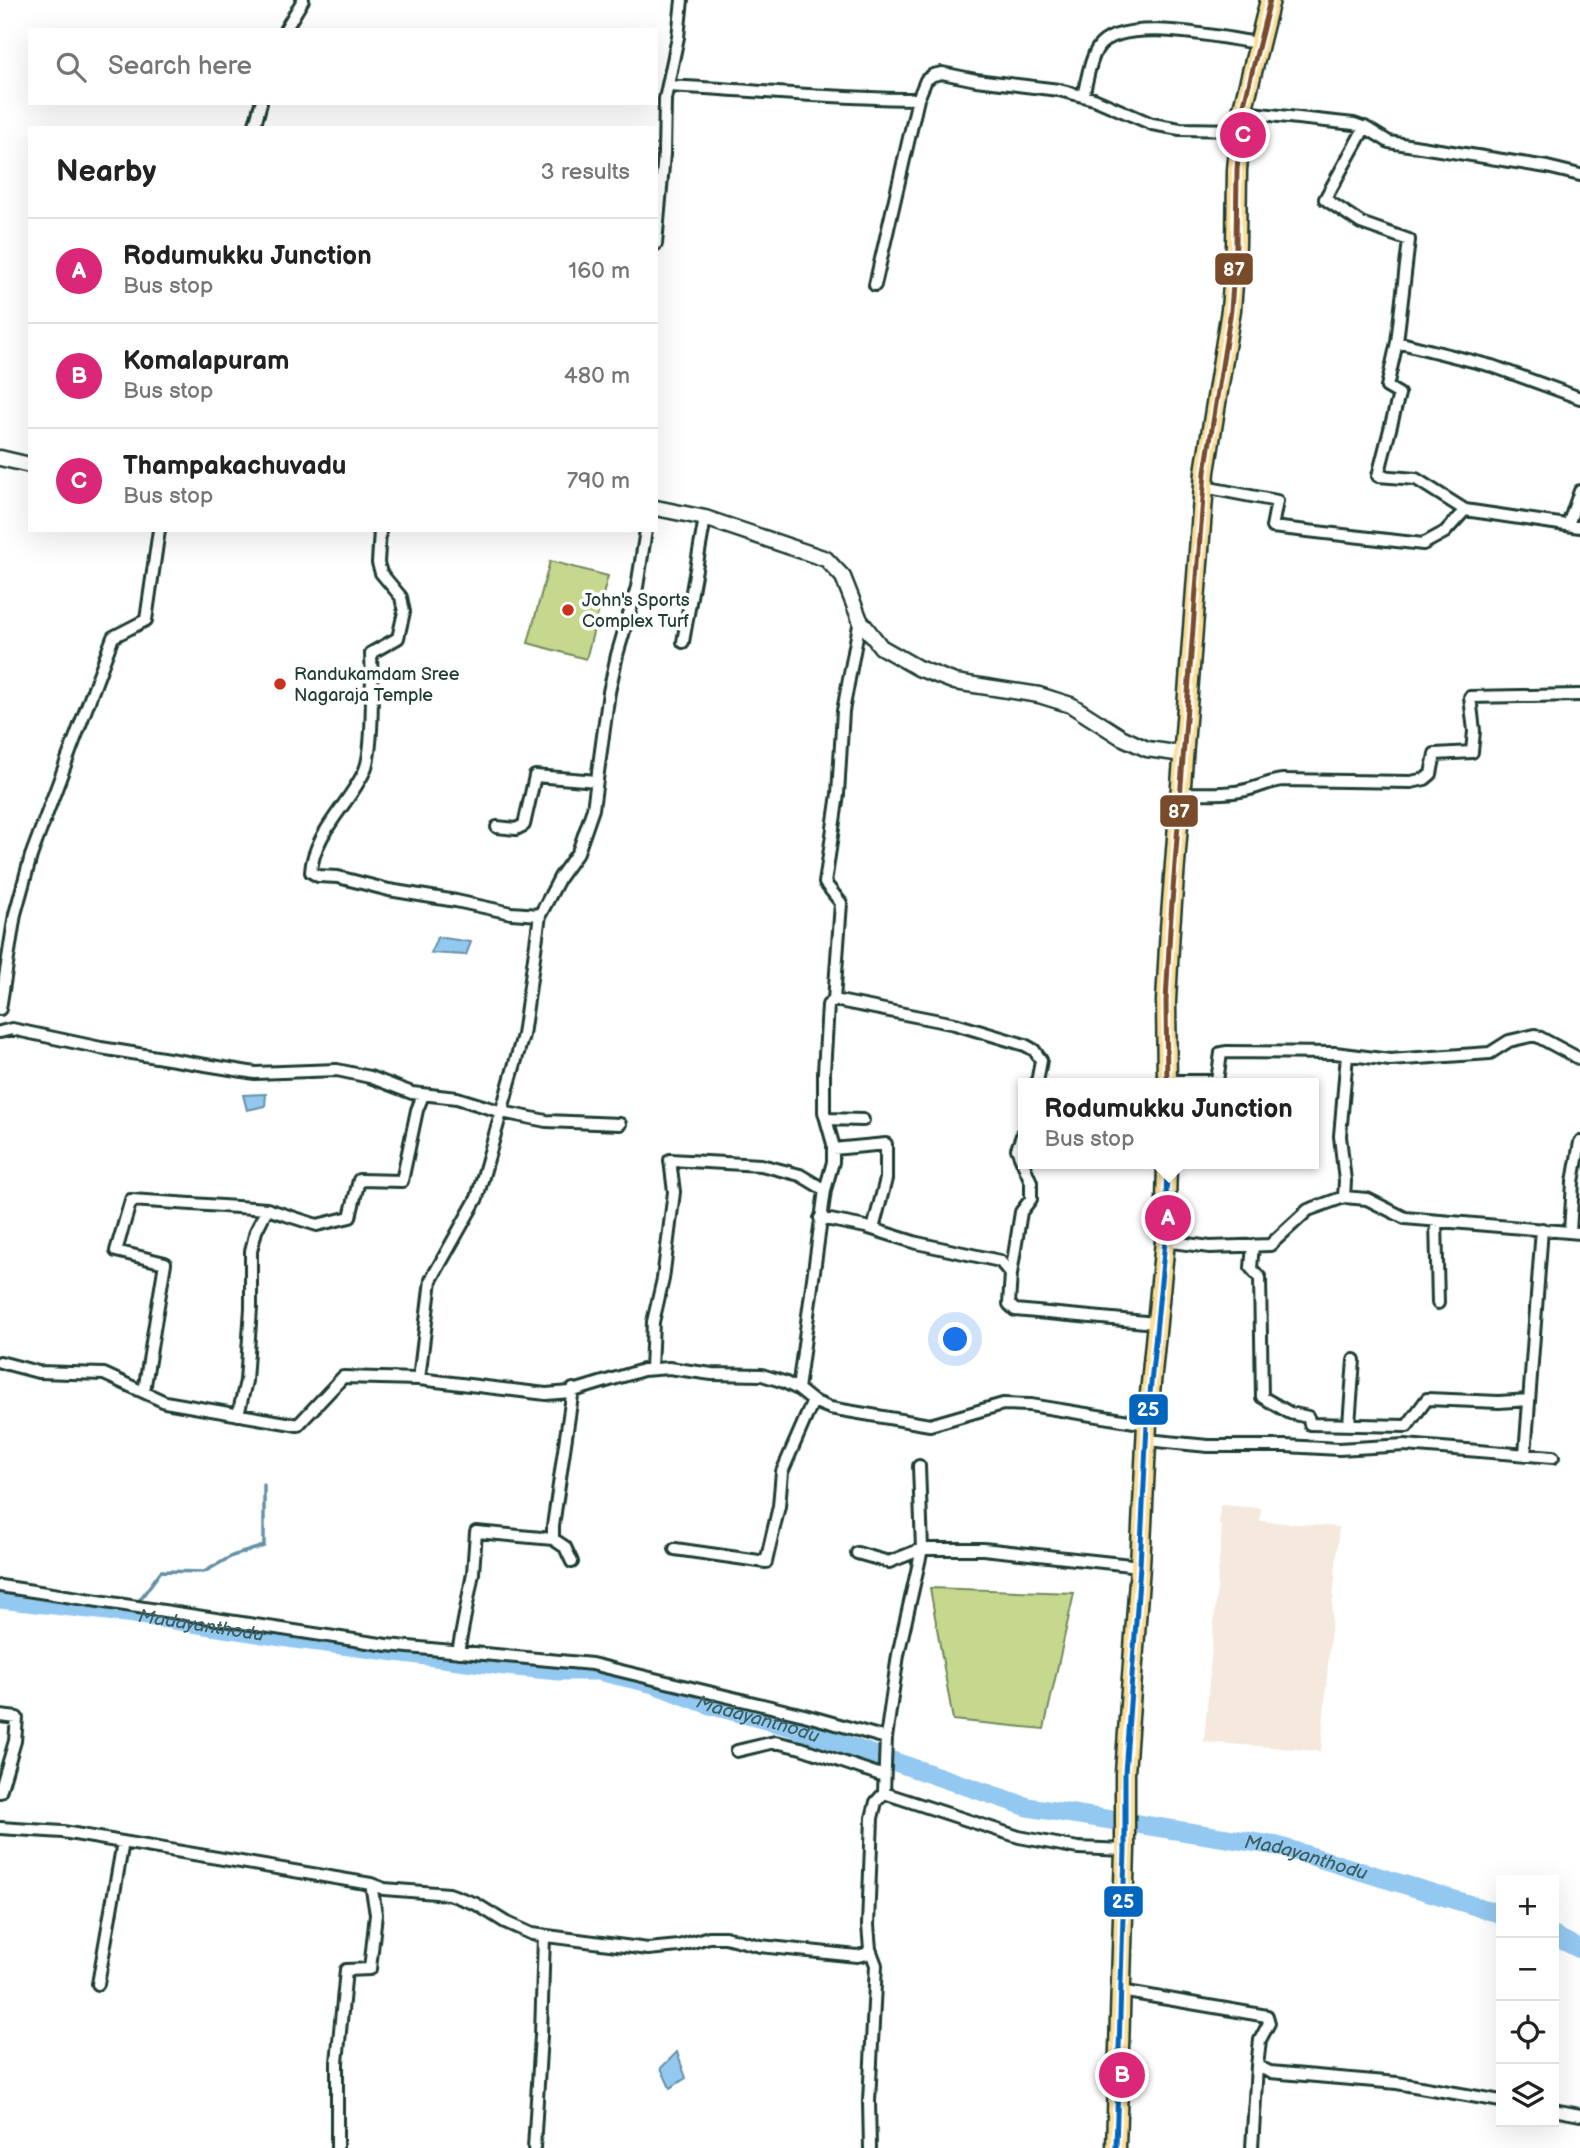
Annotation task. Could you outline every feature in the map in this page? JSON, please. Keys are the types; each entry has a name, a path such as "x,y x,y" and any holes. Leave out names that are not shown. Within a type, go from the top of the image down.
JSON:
{"main road":[{"path":"1167,1078 1166,1001 1204,487 1231,310 1241,121 1270,0"},
{"path":"1116,2148 1125,1773 1147,1432 1165,1241 1167,1169"}],"street":[{"path":"286,28 303,0"},
{"path":"658,222 664,154 665,99 678,37 682,0"},
{"path":"1083,96 1096,51 1104,41 1127,31 1152,29 1258,43"},
{"path":"875,285 918,99 926,80 942,73 1059,90 1083,96 1152,124 1180,129 1265,116 1334,121 1365,127 1389,142 1547,167 1580,175"},
{"path":"668,86 758,90 814,96 918,99"},
{"path":"255,126 260,105"},
{"path":"1365,127 1325,199 1362,223 1409,240 1397,342 1387,387 1398,394 1378,477 1416,479 1465,510 1580,527"},
{"path":"1397,342 1492,366 1580,398"},
{"path":"0,458 28,465"},
{"path":"1204,487 1277,501 1272,527 1423,544 1445,532 1465,510"},
{"path":"1568,525 1580,491"},
{"path":"658,508 705,519 826,559 843,578 860,620 881,648 918,667 955,682 1039,695 1071,705 1121,737 1147,749 1183,754"},
{"path":"683,642 705,519"},
{"path":"0,1009 15,914 30,856 113,637 146,621 159,532"},
{"path":"380,532 378,563 381,573 401,597 404,612 398,638 371,653 371,721 366,770 325,834 312,859 311,872 318,876 338,877 389,890 511,913 540,915"},
{"path":"419,1379 431,1280 477,1198 523,1035 540,915 559,877 578,852 593,809 612,679 637,587 646,532"},
{"path":"834,1000 841,903 825,883 838,794 843,711 860,620"},
{"path":"1180,793 1222,793 1283,780 1411,782 1425,779 1432,774 1434,754 1472,752 1474,731 1470,697 1580,695"},
{"path":"497,827 516,829 524,825 536,776 597,781"},
{"path":"798,1389 820,1218 833,1162 833,1149 825,1119 824,1072 828,1004 834,1000 955,1024 1025,1045 1034,1050 1041,1060 1038,1078"},
{"path":"0,1031 12,1029 101,1048 255,1073 337,1070 370,1077 423,1095 457,1098 502,1112 546,1121 620,1124"},
{"path":"1217,1078 1221,1053 1227,1052 1347,1055 1390,1059 1490,1053 1509,1041 1535,1035 1580,1059"},
{"path":"1344,1197 1340,1136 1347,1055"},
{"path":"144,1391 165,1263 116,1251 131,1200 267,1209 317,1225 350,1217 359,1180 402,1181 417,1110 423,1095"},
{"path":"825,1119 863,1120"},
{"path":"1165,1241 1210,1247 1270,1245 1308,1210 1344,1197 1367,1199 1405,1218 1575,1232 1573,1182 1580,1142"},
{"path":"833,1149 886,1144 886,1179 873,1229"},
{"path":"651,1369 653,1322 663,1279 674,1192 670,1160 761,1165 800,1175 825,1190"},
{"path":"1025,1169 1031,1182 1031,1199 1021,1212 1009,1304 1015,1310 1156,1323"},
{"path":"238,1415 246,1381 251,1308 251,1251 256,1231 267,1209"},
{"path":"820,1218 1000,1261 1011,1274"},
{"path":"1436,1220 1438,1303"},
{"path":"1525,1455 1542,1229"},
{"path":"1253,1245 1251,1268 1260,1278 1262,1397 1290,1413 1308,1417 1310,1424 1407,1426 1427,1399 1499,1402 1529,1400"},
{"path":"1349,1424 1354,1360"},
{"path":"0,1362 38,1372 104,1374 164,1402 298,1424 343,1377 419,1379 546,1394 651,1369 669,1368 712,1374 762,1376 798,1389 813,1401 830,1408 930,1425 1003,1404 1030,1405 1208,1446 1339,1449 1405,1445 1553,1457"},
{"path":"553,1539 573,1389"},
{"path":"674,1549 766,1562 779,1506 782,1472 813,1401"},
{"path":"870,2148 869,2101 876,1965 870,1948 868,1925 872,1818 876,1802 884,1793 886,1738 898,1655 922,1549 919,1466"},
{"path":"458,1652 473,1573 476,1532 553,1539 565,1547 572,1562"},
{"path":"857,1553 889,1562 922,1549 983,1549 1140,1566"},
{"path":"0,1586 387,1645 592,1664 804,1715 886,1738"},
{"path":"0,1716 18,1718 15,1741 0,1792"},
{"path":"737,1751 775,1742 885,1771"},
{"path":"884,1793 1019,1837 1078,1848 1125,1846"},
{"path":"0,1828 64,1832 371,1884 384,1889 449,1894 476,1903 532,1934 544,1936 648,1949 679,1946 709,1937 725,1937 760,1946 857,1956 866,1954 870,1948"},
{"path":"98,1984 123,1842"},
{"path":"337,2148 337,2062 346,1970 370,1969 376,1914 371,1884"},
{"path":"534,2148 544,1936"},
{"path":"1121,1991 1266,2016 1269,2022 1260,2040 1256,2066 1252,2148"},
{"path":"1256,2066 1270,2072 1397,2083 1496,2100"},
{"path":"1559,2111 1580,2115"}],"shaded area":[{"path":"1220,1505 1261,1508 1260,1521 1339,1527 1321,1751 1204,1742 1222,1526 1219,1525"}],"green space":[{"name":"John's Sports Complex Turf","path":"550,561 608,576 586,659 528,643"},
{"path":"930,1588 1074,1593 1044,1729 953,1720"}],"water":[{"path":"437,937 471,942 466,955 431,953"},
{"path":"266,1094 265,1106 247,1110 243,1095"},
{"path":"677,2052 686,2078 670,2088 661,2068"}],"waterway":[{"path":"130,1613 161,1571 204,1572 232,1556 264,1546 264,1485"},
{"name":"Madayanthodu","path":"0,1599 134,1614 295,1639 505,1666 598,1671 654,1684 710,1705 792,1727 1028,1807 1278,1846 1496,1912"},
{"name":"Madayanthodu","path":"1558,1938 1580,1949"}],"transit line":[{"name":"87","path":"1167,1078 1166,1001 1170,929 1205,472 1231,310 1242,112 1270,0"},
{"name":"25","path":"1116,2148 1125,1773 1147,1424 1165,1241 1167,1169"}],"place":[{"name":"Thampakachuvadu","path":"1243,135"},
{"name":"John's Sports Complex Turf","path":"568,610"},
{"name":"Randukamdam Sree Nagaraja Temple","path":"280,684"},
{"name":"Rodumukku Junction","path":"1168,1218"},
{"name":"Komalapuram","path":"1122,2075"}]}
